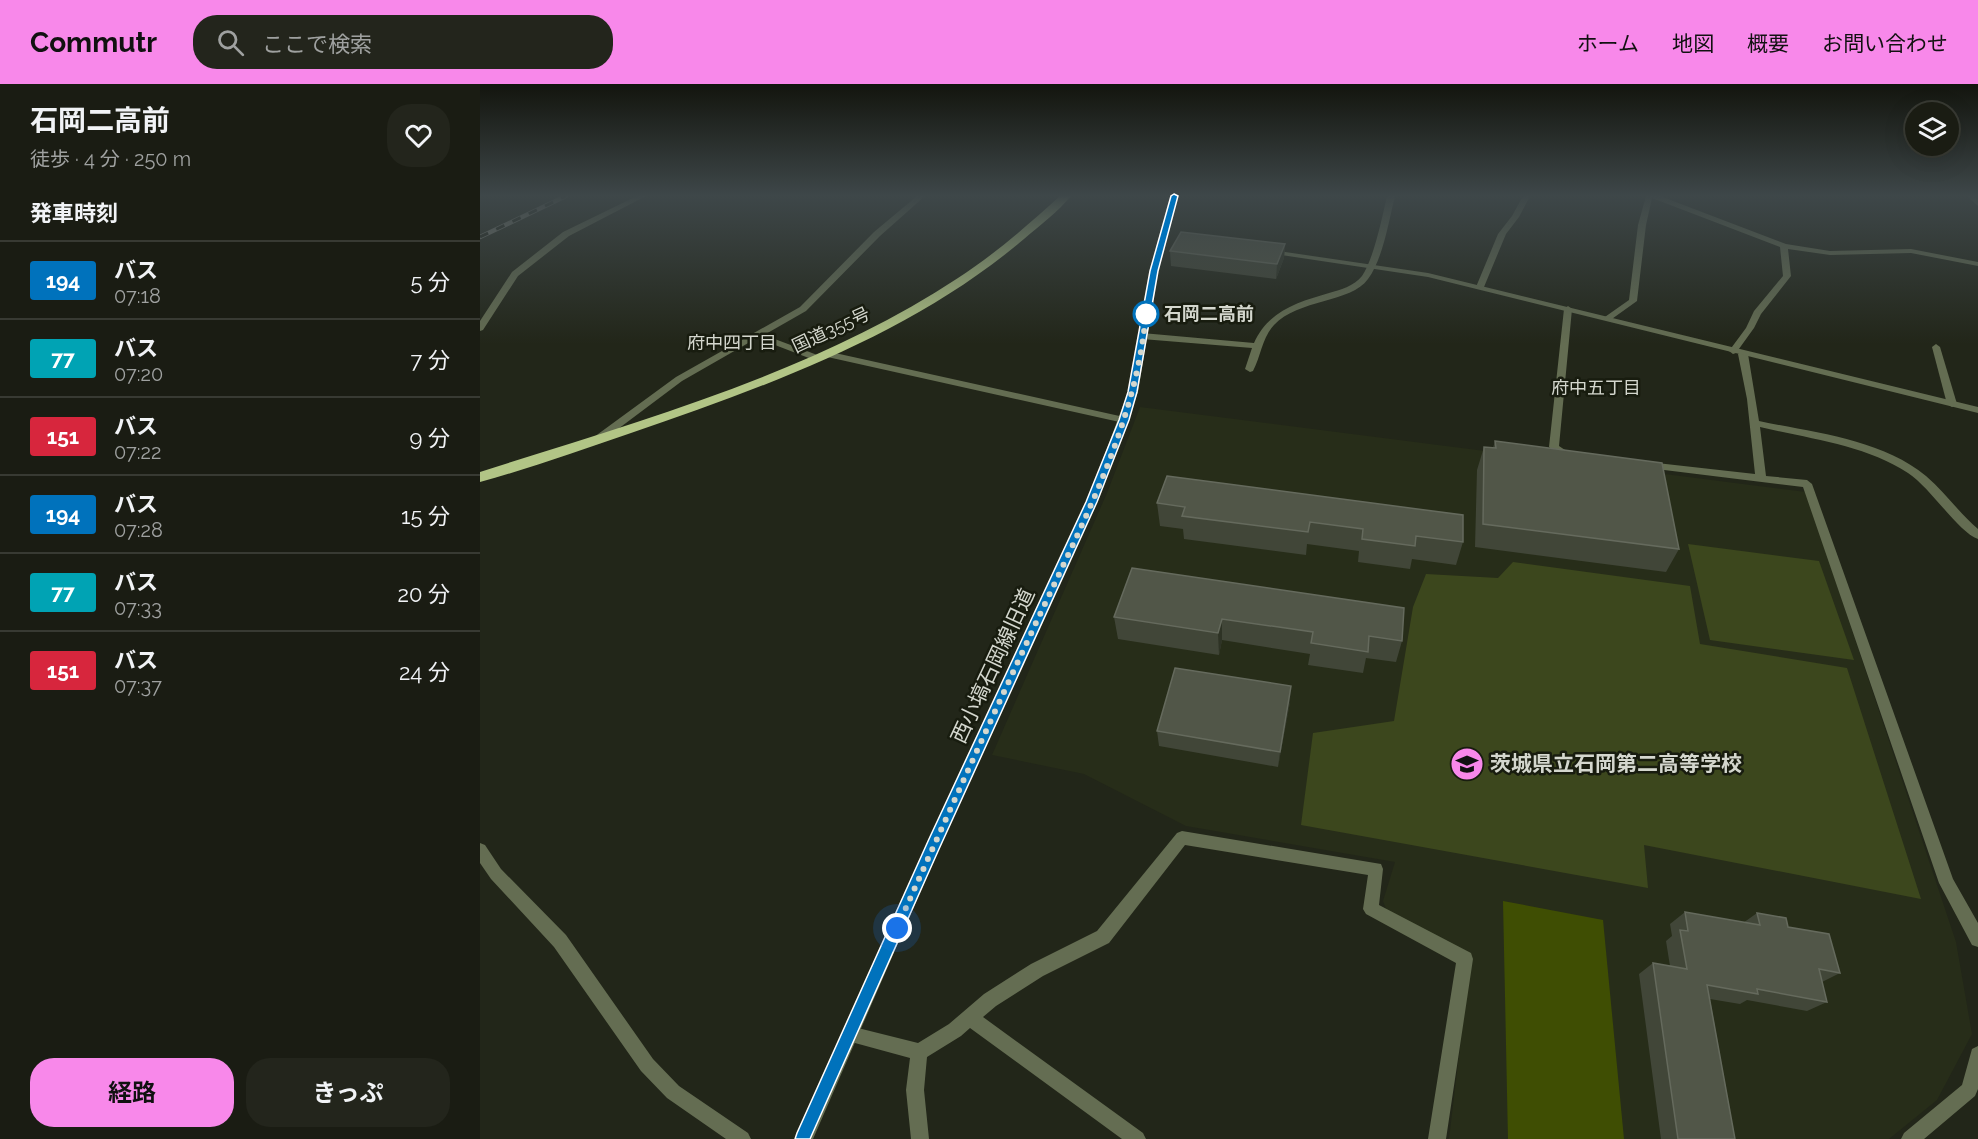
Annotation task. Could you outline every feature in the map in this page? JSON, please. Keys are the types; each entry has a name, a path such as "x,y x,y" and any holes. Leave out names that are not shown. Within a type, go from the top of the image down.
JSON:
{"highway":[{"name":"国道355号","path":"480,477 598,440 732,392 822,356 918,307 962,280 1008,245"}],"street":[{"path":"480,328 515,274 552,245"},
{"path":"598,440 679,379 759,336 803,309 866,245"},
{"name":"西小塙石岡線旧道","path":"804,1139 934,844 1092,502 1124,420 1132,392 1161,245"},
{"path":"1250,369 1256,346 1271,323 1284,311 1298,304 1351,288 1363,279 1376,245"},
{"path":"1479,287 1497,245"},
{"path":"1605,319 1633,301 1640,245"},
{"path":"1733,351 1758,313 1787,276 1784,246 1830,253 1911,251 1978,264"},
{"path":"1256,249 1428,275 1978,410"},
{"path":"1568,309 1554,447 1565,455 1588,458"},
{"path":"759,336 822,356 1124,420"},
{"path":"1142,336 1256,346"},
{"path":"1936,347 1952,404"},
{"path":"1743,354 1752,399 1761,477"},
{"path":"1754,423 1861,448 1913,471 1936,492 1963,524 1978,536"},
{"path":"1634,463 1807,484 1947,883 1978,939"},
{"path":"850,1034 919,1052 971,1018 990,1000 1037,970 1103,937 1182,838 1376,869 1371,909 1465,958 1437,1139"},
{"path":"480,850 496,874 560,941 647,1065 674,1092 742,1139"},
{"path":"971,1018 1137,1139"},
{"path":"919,1052 915,1090 920,1139"},
{"path":"1910,1139 1969,1089 1978,1055"}],"shaded area":[{"name":"茨城県立石岡第二高等学校","path":"1140,407 1806,492 1956,942 1972,1034 1937,1100 1889,1139 1449,1139 1471,954 1387,911 1383,901 1395,862 1186,826 1084,774 992,755 1107,493"},
{"path":"1688,544 1819,561 1854,660 1710,640"},
{"path":"1513,562 1690,586 1700,644 1847,668 1921,899 1644,845 1648,888 1301,825 1313,733 1394,721 1413,607 1426,574 1498,578"},
{"path":"1503,901 1603,920 1624,1139 1508,1139"}],"building":[{"path":"1173,245 1285,245 1277,264 1170,251"},
{"path":"1495,441 1662,463 1679,549 1483,524 1484,447 1496,448"},
{"path":"1167,476 1463,515 1463,542 1416,536 1415,546 1362,539 1363,529 1310,522 1308,532 1182,516 1185,507 1157,503"},
{"path":"1132,568 1404,608 1402,641 1369,636 1368,652 1311,643 1313,632 1222,619 1218,633 1114,617"},
{"path":"1175,668 1291,686 1280,752 1157,731"},
{"path":"1685,912 1760,925 1757,913 1786,918 1788,927 1829,934 1840,973 1819,969 1827,1002 1757,989 1758,994 1707,985 1735,1139 1678,1139 1653,963 1687,969 1680,930 1688,931"}],"bus line":[{"name":"194","path":"804,1139 934,844 1092,502 1124,420 1132,392 1161,245"}],"place":[{"name":"石岡二高前","path":"1146,314"},
{"name":"茨城県立石岡第二高等学校","path":"1467,764"}],"district":[{"name":"府中四丁目","path":"732,343"},
{"name":"府中五丁目","path":"1596,388"}],"route":[{"path":"897,928 1092,502 1124,420 1132,392 1146,314"}]}
